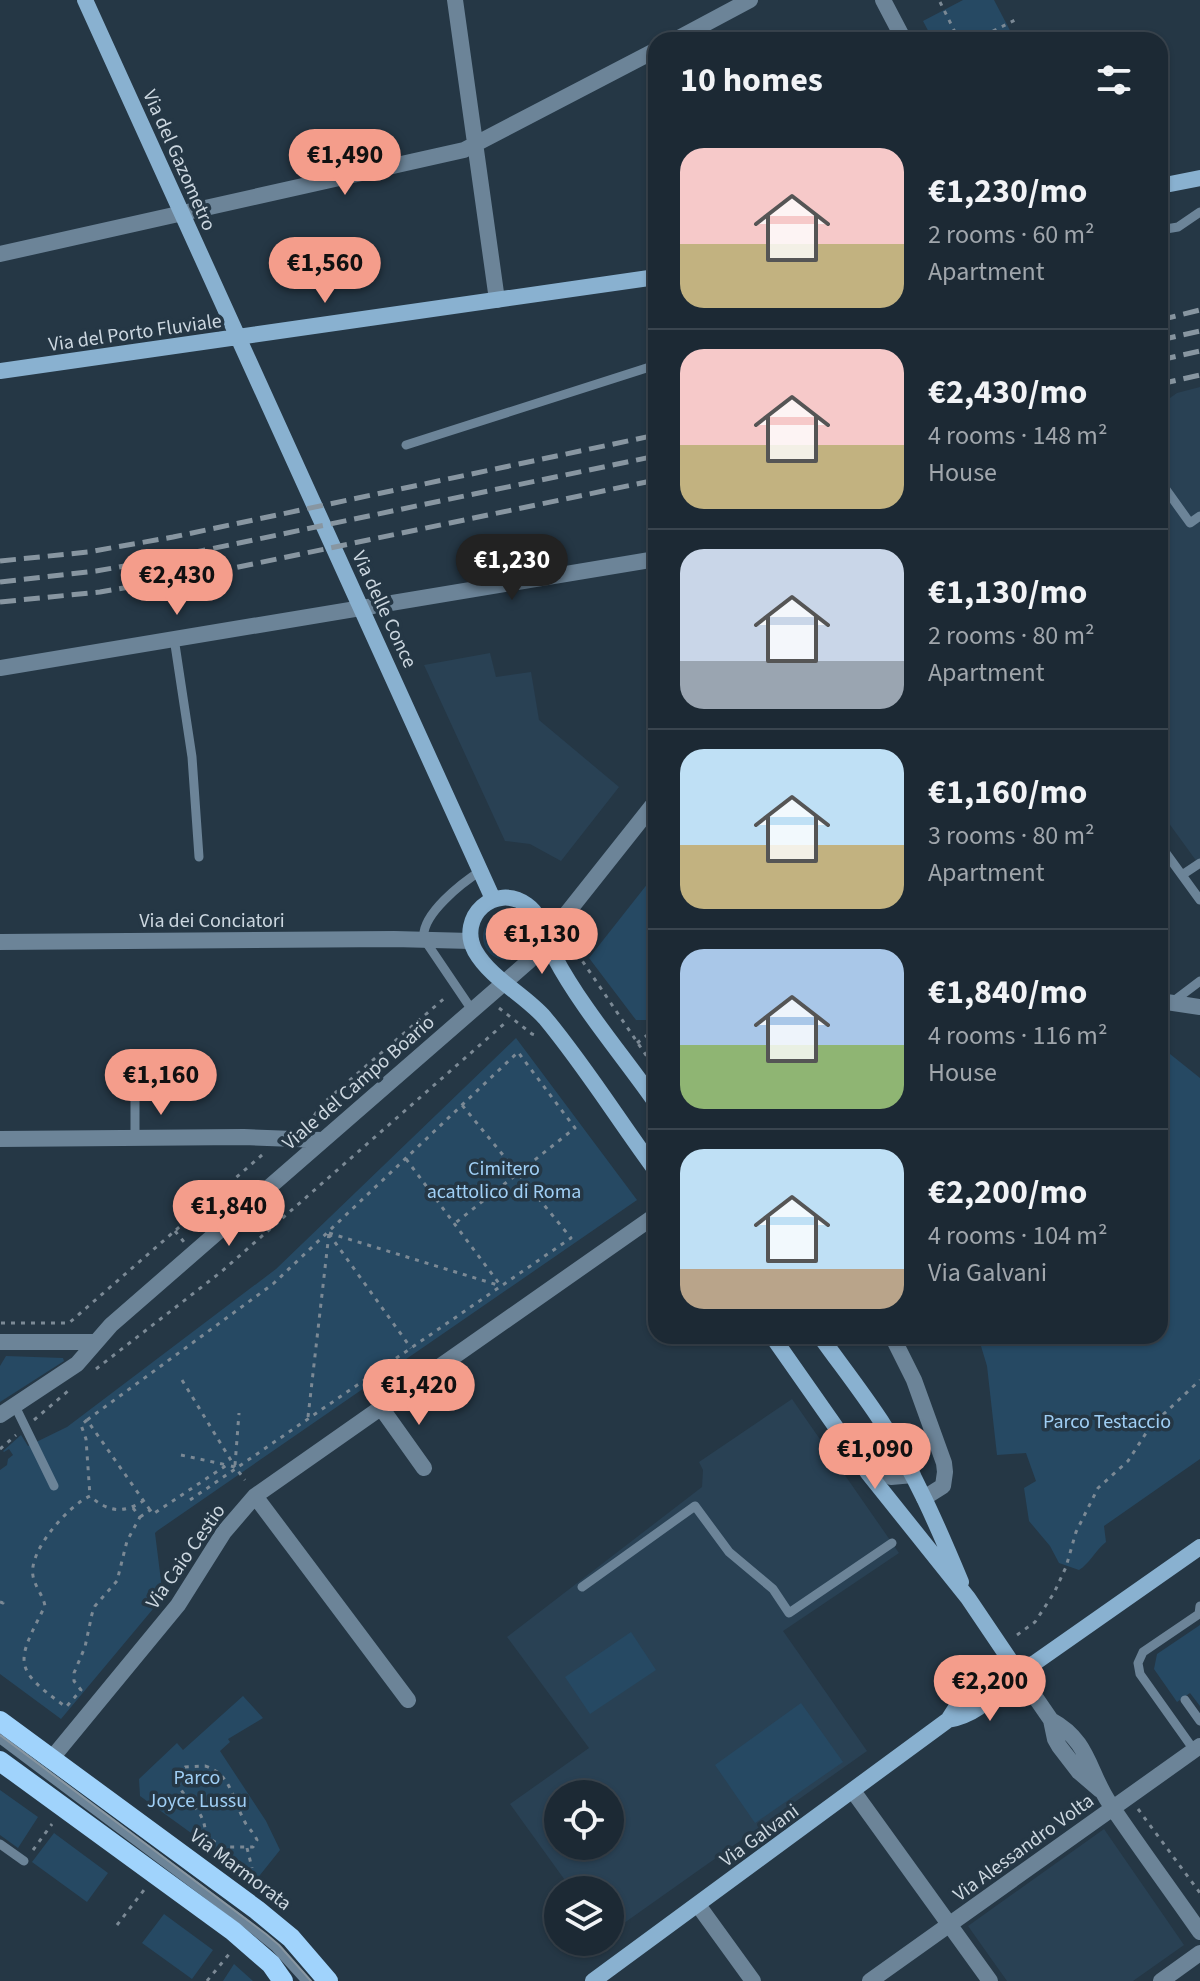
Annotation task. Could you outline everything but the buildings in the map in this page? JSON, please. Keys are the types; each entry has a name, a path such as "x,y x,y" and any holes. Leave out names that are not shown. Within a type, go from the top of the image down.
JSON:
{"main road":[{"name":"Via Marmorata","path":"0,1721 273,1923 309,1956 328,1981"},
{"name":"Via Marmorata","path":"0,1761 290,1975"}],"street":[{"name":"Via del Gazometro","path":"85,0 239,337"},
{"path":"455,0 497,300"},
{"path":"690,32 750,0"},
{"path":"883,0 900,32"},
{"path":"0,254 475,146 648,54"},
{"path":"1168,184 1200,178"},
{"name":"Via del Porto Fluviale","path":"0,371 648,278"},
{"name":"Via delle Conce","path":"239,337 493,899"},
{"path":"0,668 648,560"},
{"path":"505,982 529,961 648,811"},
{"path":"648,1092 569,981 546,939 539,919 526,905 511,898 493,899 482,905 471,927 471,941 482,961 544,1017 648,1160"},
{"name":"Via dei Conciatori","path":"0,942 471,941"},
{"name":"Viale del Campo Boario","path":"0,1415 70,1369 111,1325 505,982"},
{"path":"1168,1002 1200,1007"},
{"path":"0,1139 135,1137 321,1140"},
{"name":"Via Caio Cestio","path":"52,1758 178,1605 224,1532 255,1496 648,1221"},
{"path":"0,1342 96,1342"},
{"path":"778,1344 899,1514 968,1598 1051,1720 1068,1729 1091,1762 1101,1791 1200,1932"},
{"path":"826,1344 882,1421 913,1475 968,1598"},
{"path":"896,1344 914,1380 944,1463 943,1486 924,1498"},
{"path":"382,1409 424,1468"},
{"path":"848,1445 864,1453 891,1477 913,1475"},
{"path":"255,1496 408,1700"},
{"name":"Via Galvani","path":"593,1981 948,1720 965,1717 994,1696 1000,1684 1200,1547"},
{"name":"Via Alessandro Volta","path":"870,1981 1197,1748"},
{"path":"853,1791 990,1981"},
{"path":"698,1905 753,1981"},
{"path":"1161,1981 1200,1953"}],"lane":[{"path":"1168,229 1178,227 1200,212"},
{"path":"406,445 648,368"},
{"path":"1168,492 1190,523 1200,516"},
{"path":"174,638 192,757 199,857"},
{"path":"1168,856 1200,900"},
{"path":"1182,875 1200,863"},
{"path":"472,1010 424,939 424,926 460,885 482,870"},
{"path":"1168,1000 1200,981"},
{"path":"135,1079 135,1137"},
{"path":"15,1406 54,1486"},
{"path":"582,1587 695,1506 729,1552 773,1589 789,1613 892,1543"},
{"path":"1197,1748 1140,1674 1138,1663 1140,1656 1150,1646 1199,1614 1200,1606"},
{"path":"1185,1700 1200,1721"},
{"name":"Via Marmorata","path":"0,1739 248,1925 275,1947 290,1975"},
{"path":"0,1844 26,1859"}],"path":[{"path":"940,2 957,32"},
{"path":"991,32 1015,20"},
{"path":"577,953 648,1059"},
{"path":"306,1129 321,1105 448,994"},
{"path":"89,1374 221,1272 505,1023"},
{"path":"637,1043 648,1034"},
{"path":"90,1496 86,1439 81,1425 273,1284 518,1052 575,1128 454,1224"},
{"path":"190,1500 571,1238 462,1105"},
{"path":"0,1321 69,1323 271,1148"},
{"path":"406,1159 501,1286"},
{"path":"329,1233 501,1286"},
{"path":"329,1233 411,1348"},
{"path":"308,1417 329,1233"},
{"path":"182,1380 245,1480"},
{"path":"1017,1635 1035,1622 1054,1593 1066,1567 1076,1532 1098,1488 1128,1461 1150,1427 1200,1380"},
{"path":"0,1449 77,1383"},
{"path":"235,1468 239,1413"},
{"path":"87,1420 153,1514 227,1465"},
{"path":"181,1455 235,1468"},
{"path":"90,1496 110,1510 124,1511 143,1501"},
{"path":"90,1496 73,1507 44,1538 32,1573 45,1606 25,1650 25,1665 33,1682 66,1707 81,1690 74,1681 74,1673 85,1647 95,1606 117,1581 127,1541 140,1517 150,1510"},
{"path":"133,1508 140,1517"},
{"path":"205,1766 221,1774 233,1791 245,1822 256,1835 256,1844 247,1848 216,1844 207,1837 201,1815 182,1791 179,1773 185,1767 205,1766"},
{"path":"1112,1807 1136,1808 1200,1893"},
{"path":"26,1859 53,1824"},
{"path":"212,1849 216,1844"},
{"path":"247,1848 252,1868"},
{"path":"117,1925 142,1892"},
{"path":"207,1981 233,1948"}],"shaded area":[{"path":"1200,387 1200,866 1168,822 1168,399 1177,393"},
{"path":"490,653 496,677 531,672 539,720 619,787 561,861 530,844 505,841 424,665"},
{"path":"792,1399 899,1553 783,1631 867,1751 624,1923 624,1876 562,1876 550,1860 624,1860 624,1780 544,1780 544,1851 510,1804 589,1748 507,1637 702,1487 703,1470 699,1462"},
{"path":"1104,1829 1184,1945 1133,1981 1007,1981 968,1926"}],"green space":[{"path":"963,0 994,0 1011,32 929,32 923,21"},
{"path":"648,883 648,1020 636,1020 589,958"},
{"path":"506,914 523,920 529,937 523,954 506,960 489,954 483,937 489,920"},
{"name":"Cimitero acattolico di Roma","path":"516,1038 637,1200 157,1531 163,1597 61,1719 0,1674 0,1470 13,1455 9,1449 3,1451 21,1435 28,1446 67,1427 276,1269"},
{"name":"Parco Testaccio","path":"1168,1052 1200,1078 1200,1459 1104,1526 1106,1542 1079,1570 1059,1563 1050,1546 1029,1521 1024,1488 1036,1481 1026,1453 997,1455 987,1366 980,1344 1168,1344"},
{"path":"6,1356 63,1358 64,1361 0,1402 0,1366"},
{"path":"1200,1625 1200,1706 1190,1693 1177,1702 1154,1669 1157,1654"},
{"path":"631,1632 656,1670 590,1714 565,1677"},
{"name":"Parco Joyce Lussu","path":"243,1696 263,1718 228,1739 230,1742 220,1751 266,1821 280,1850 256,1880 140,1796 139,1779 177,1743 183,1750"},
{"path":"801,1703 843,1762 755,1823 715,1765"},
{"path":"0,1790 38,1817 18,1848 0,1835"},
{"path":"54,1833 108,1873 87,1902 32,1862"},
{"path":"164,1914 213,1950 192,1979 142,1943"},
{"path":"234,1964 253,1981 223,1981"}],"tram line":[{"path":"0,1735 266,1934 311,1981"}],"railway":[{"path":"1168,318 1200,310"},
{"path":"1168,338 1200,331"},
{"path":"1168,358 1200,351"},
{"path":"1168,382 1200,375"},
{"path":"0,561 88,552 173,537 648,437"},
{"path":"0,582 148,562 648,458"},
{"path":"0,602 100,592 210,573 648,482"}]}
